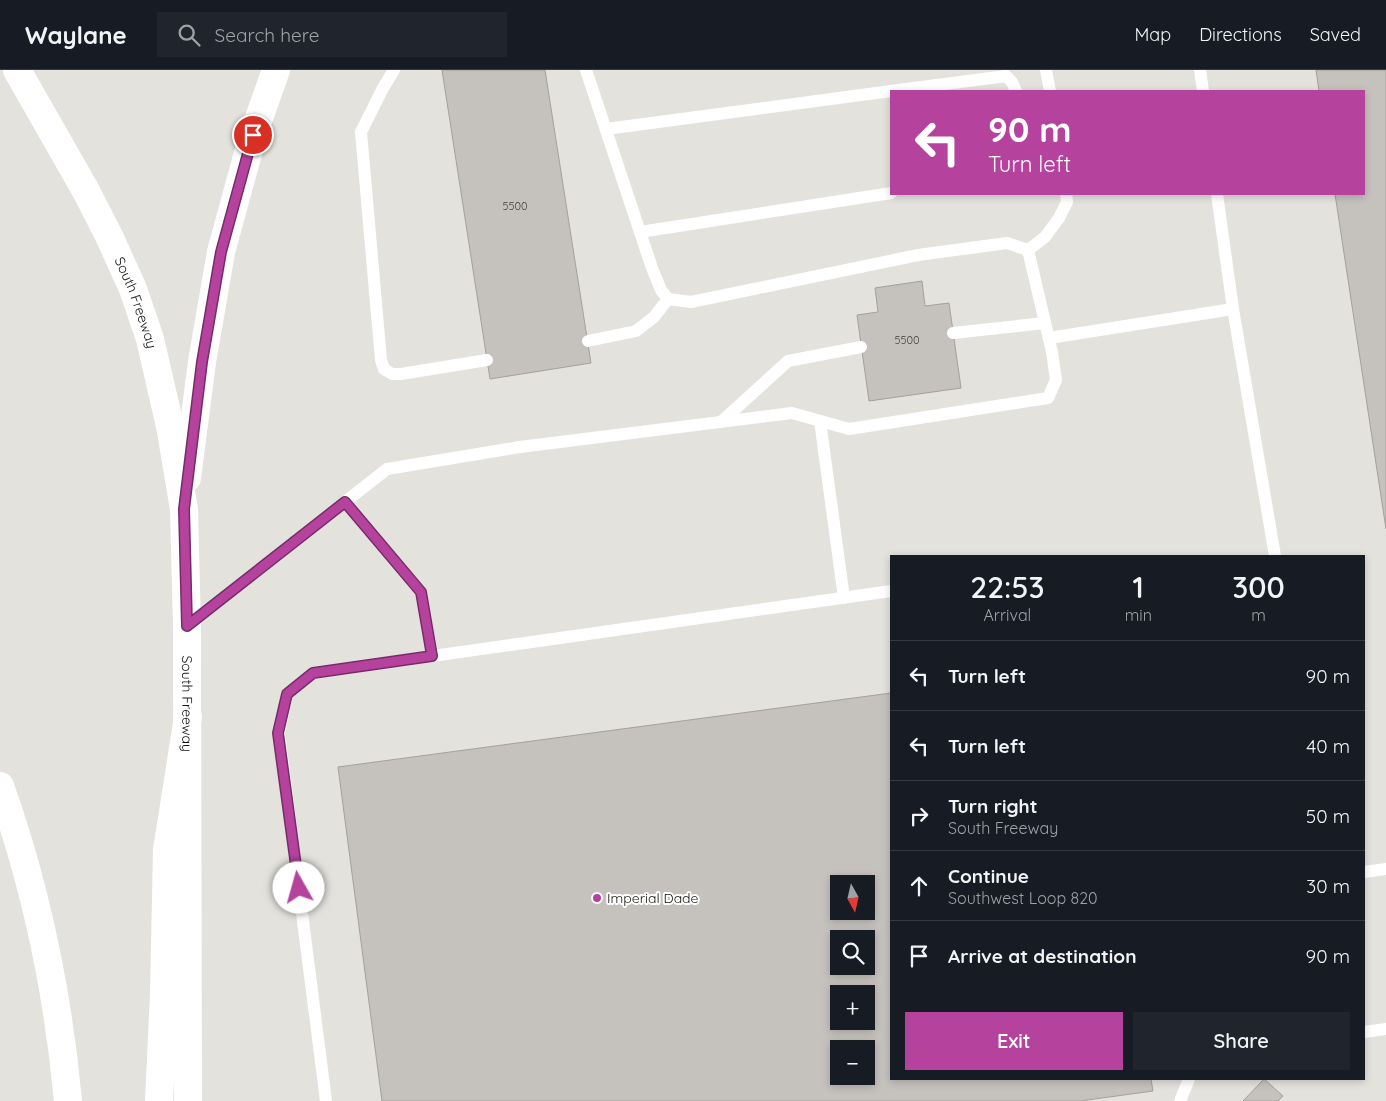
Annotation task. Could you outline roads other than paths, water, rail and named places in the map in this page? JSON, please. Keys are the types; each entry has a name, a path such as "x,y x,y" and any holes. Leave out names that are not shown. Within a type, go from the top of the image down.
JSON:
{"main road":[{"name":"South Freeway","path":"17,70 86,191 133,289 150,339 159,377 170,426 184,509 188,717 188,1101"},
{"path":"184,509 202,362 221,252 253,135 276,70"},
{"path":"159,1101 164,994 167,850 188,717"},
{"path":"0,786 30,881 42,932 52,981 68,1101"}],"lane":[{"path":"394,70 383,88 362,132 381,360 384,369 392,374 487,360"},
{"path":"586,70 652,268 661,290 668,299 691,302 918,255 1007,243 1028,250"},
{"path":"1046,70 1050,90"},
{"path":"1200,70 1203,90"},
{"path":"899,90 1006,76 1012,82 1016,90"},
{"path":"606,129 890,91"},
{"path":"640,232 890,193"},
{"path":"1028,250 1045,237 1060,218 1067,202 1066,195"},
{"path":"1217,195 1275,555"},
{"path":"187,626 387,469 520,447 792,413 849,430 1048,398 1056,380 1049,338 1028,250"},
{"path":"588,341 636,331 654,317 668,299"},
{"path":"1049,338 1234,309"},
{"path":"953,333 1045,323"},
{"path":"721,422 788,361 861,347"},
{"path":"820,421 844,598"},
{"path":"345,502 421,592 432,656"},
{"path":"326,1101 278,733 287,694 313,673 890,591"},
{"path":"1365,872 1386,869"},
{"path":"1365,1032 1386,1029"},
{"path":"1180,1101 1189,1080"}],"place":[{"name":"Imperial Dade","path":"597,898"}]}
